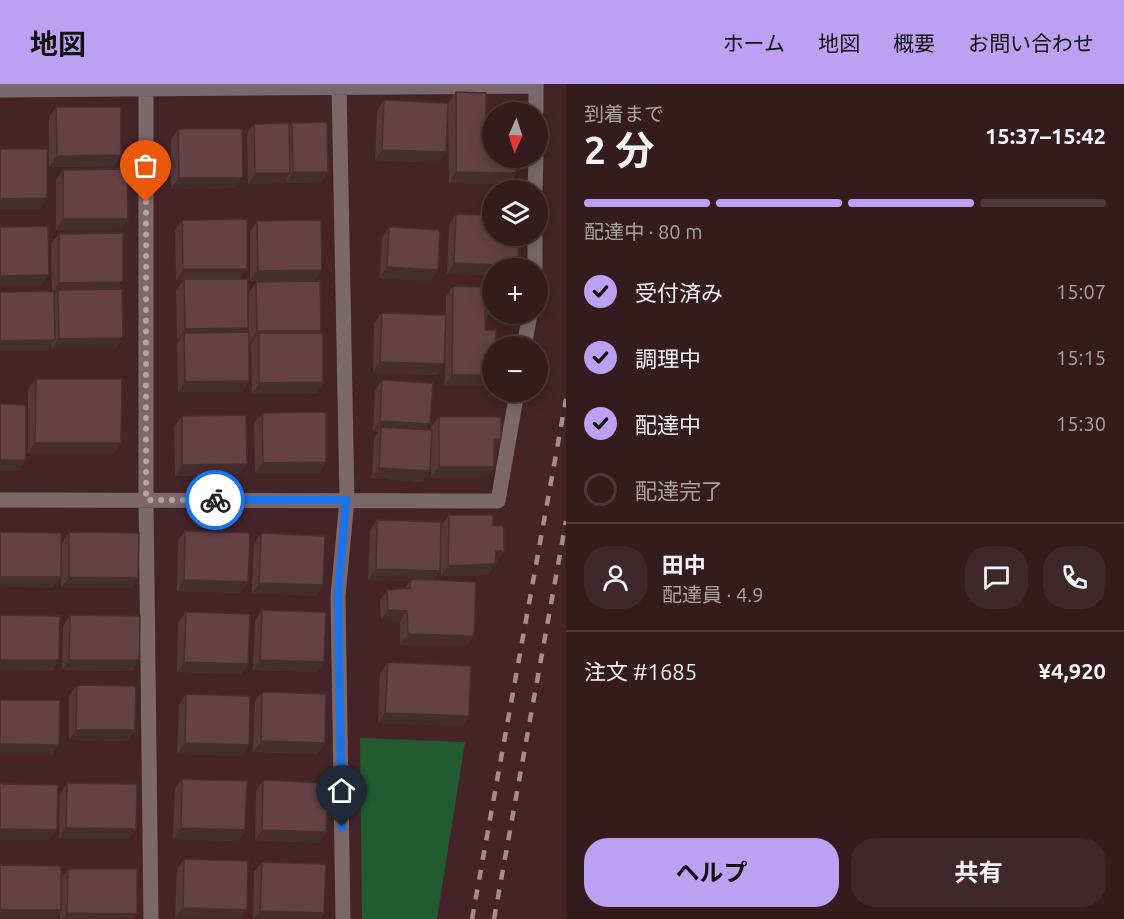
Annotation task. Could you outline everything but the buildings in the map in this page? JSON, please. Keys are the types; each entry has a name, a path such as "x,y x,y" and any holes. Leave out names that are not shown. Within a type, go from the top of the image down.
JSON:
{"street":[{"path":"339,85 346,500 338,596 343,919"},
{"path":"0,90 146,86 536,85 536,102"},
{"path":"146,86 146,500 151,919"},
{"path":"0,500 498,501 515,402"}],"green space":[{"path":"360,738 465,742 437,919 362,919"}],"railway":[{"path":"472,919 566,399"},
{"path":"494,919 566,521"}],"way so far":[{"path":"146,202 146,500 215,500"}],"route":[{"path":"215,500 346,500 338,596 342,827"}]}
